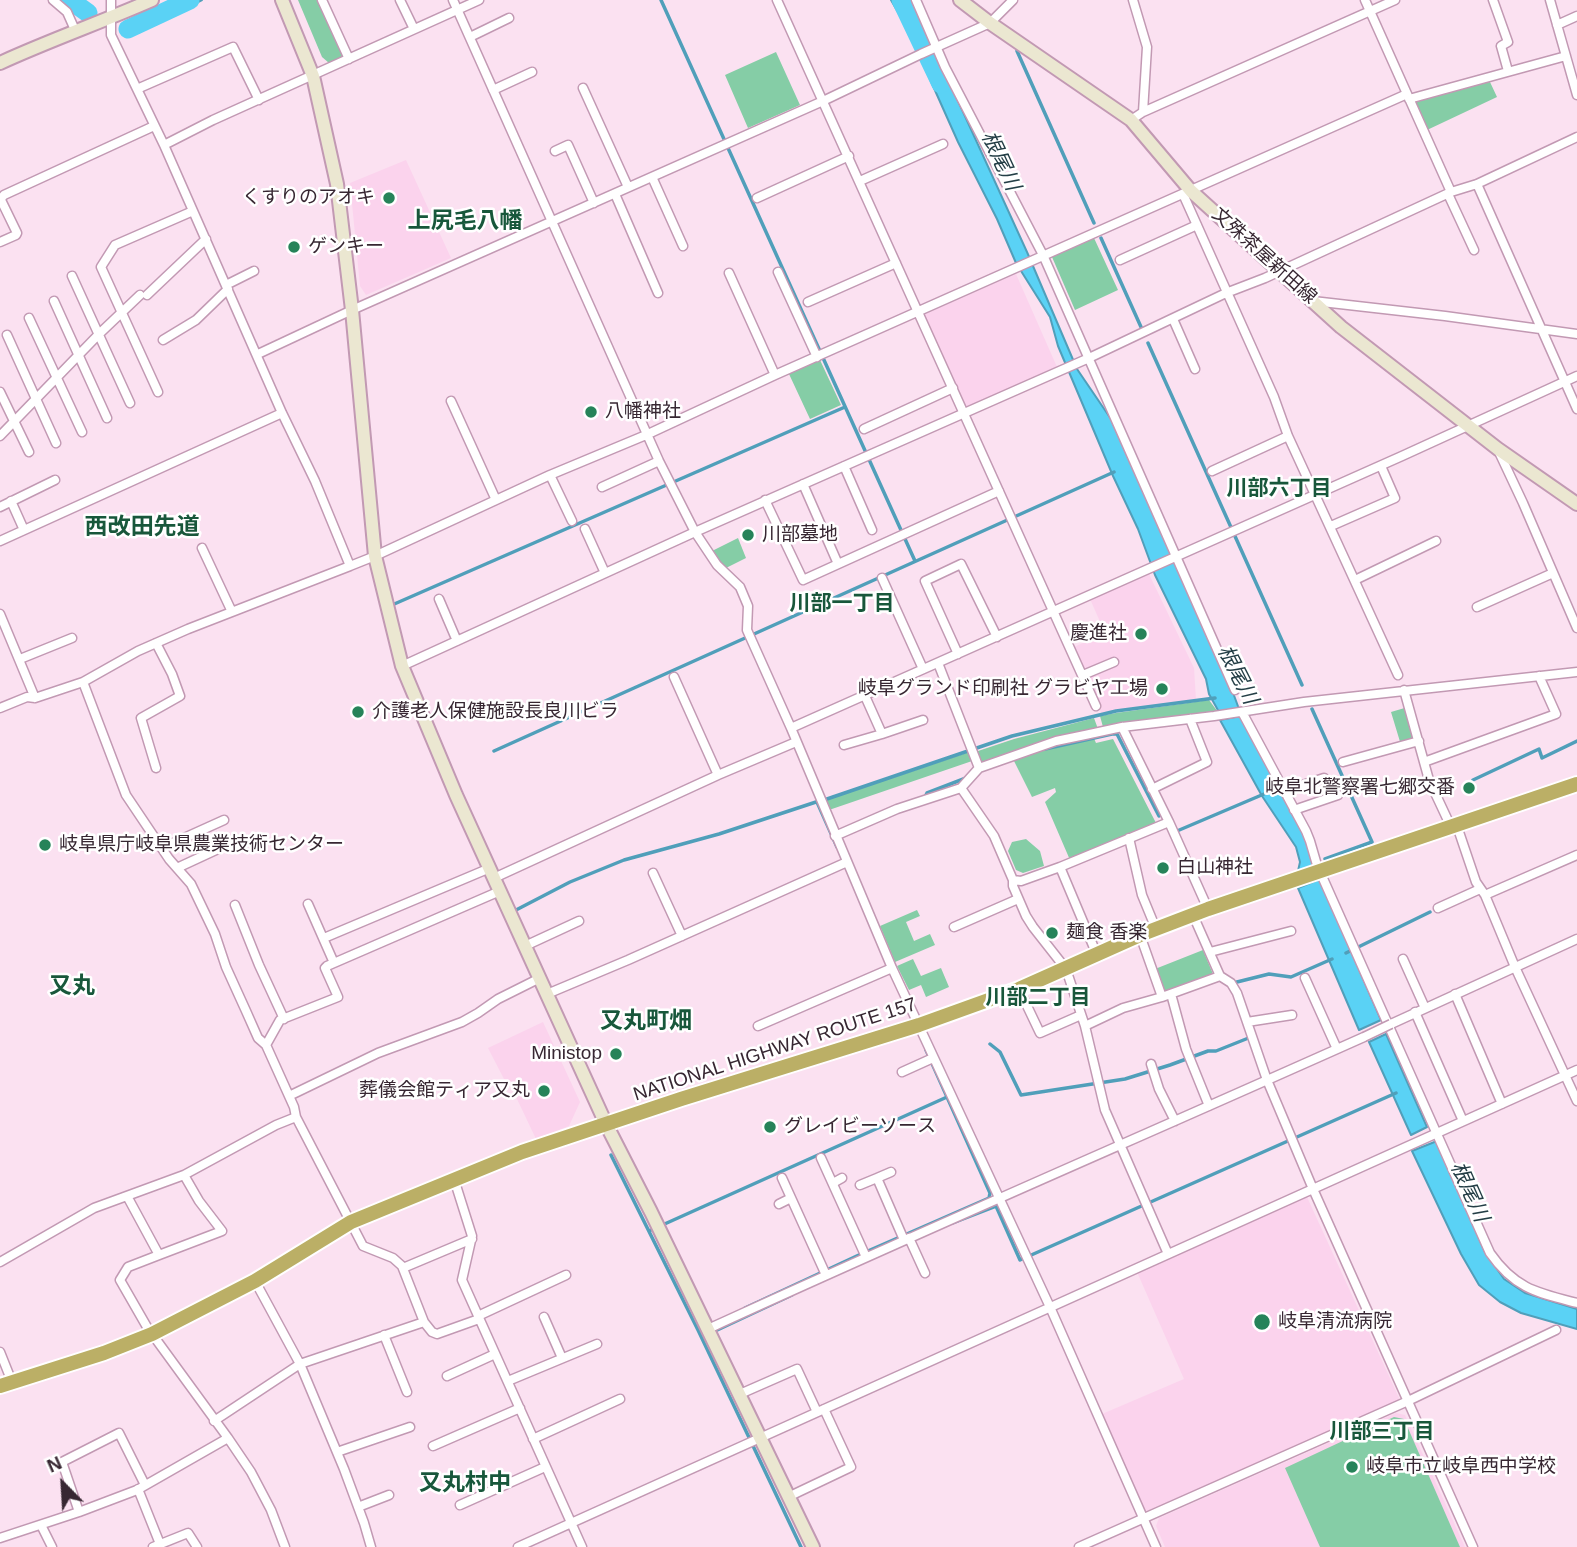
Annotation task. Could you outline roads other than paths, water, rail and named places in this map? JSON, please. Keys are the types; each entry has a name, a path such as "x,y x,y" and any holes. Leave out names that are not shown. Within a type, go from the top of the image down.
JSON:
{"highway":[{"name":"NATIONAL HIGHWAY ROUTE 157","path":"6,1384 104,1353 152,1334 256,1281 351,1222 522,1152 919,1025 1019,989 1140,935 1208,909 1577,784"}],"street":[{"path":"53,0 67,12 75,30"},
{"path":"111,0 111,35 228,287 350,566"},
{"path":"0,63 152,0"},
{"path":"282,0 313,76 337,184 352,310 375,556 402,666 451,783 606,1124 813,1547"},
{"path":"322,0 349,59"},
{"path":"400,0 414,29"},
{"path":"453,0 646,435 695,532 717,565 740,587 748,606 747,630 892,968 1050,1307 1156,1547"},
{"path":"164,145 480,0"},
{"path":"777,0 1096,706"},
{"path":"916,0 935,47 1043,256 1236,690"},
{"name":"文殊茶屋新田線","path":"960,0 1131,120 1187,192 1341,327 1498,449 1577,504"},
{"path":"258,355 352,310 823,101 990,23 1013,0"},
{"path":"1133,0 1147,47 1143,112"},
{"path":"1366,0 1474,250"},
{"path":"1131,120 1143,112 1395,0"},
{"path":"1493,0 1508,42 1501,46 1508,71"},
{"path":"1550,0 1577,95"},
{"path":"1557,25 1577,16"},
{"path":"470,37 509,18"},
{"path":"137,89 233,47 259,100"},
{"path":"0,708 83,682 156,643 375,556 550,474 646,435 1033,260 1408,96 1566,56"},
{"path":"493,90 532,72"},
{"path":"583,88 628,187"},
{"path":"0,242 17,233 0,199 4,195 154,126"},
{"path":"402,666 765,500 1089,358 1226,293 1450,193 1477,184 1577,137"},
{"path":"860,181 943,144"},
{"path":"555,151 568,145 594,203"},
{"path":"757,198 849,156"},
{"path":"652,177 683,246"},
{"path":"1477,184 1577,409"},
{"path":"1187,192 1197,225 1288,436 1398,675"},
{"path":"615,194 659,293"},
{"path":"158,392 102,267 115,246 192,211"},
{"path":"1120,260 1197,225"},
{"path":"0,436 122,312 206,239"},
{"path":"808,302 896,263"},
{"path":"163,340 196,320 228,287 254,271"},
{"path":"778,272 817,357"},
{"path":"729,273 775,375"},
{"path":"72,276 130,403"},
{"path":"54,301 107,418"},
{"path":"1313,301 1577,334"},
{"path":"29,318 82,432"},
{"path":"1172,319 1195,369"},
{"path":"7,335 55,443"},
{"path":"791,728 1577,376"},
{"path":"864,429 953,388"},
{"path":"0,392 29,452"},
{"path":"451,401 496,500"},
{"path":"0,541 282,413"},
{"path":"1212,471 1288,436"},
{"path":"1498,449 1577,628"},
{"path":"602,486 659,461"},
{"path":"844,466 872,530"},
{"path":"1331,526 1395,498 1381,466"},
{"path":"550,474 572,521"},
{"path":"0,507 55,480"},
{"path":"803,484 838,564"},
{"path":"765,500 803,580 999,491"},
{"path":"11,501 24,530"},
{"path":"585,529 605,573"},
{"path":"1355,580 1436,541"},
{"path":"202,548 232,612"},
{"path":"958,654 925,581 961,564 997,637"},
{"path":"1477,607 1553,573"},
{"path":"882,578 923,669"},
{"path":"439,599 457,641"},
{"path":"0,614 35,698"},
{"path":"20,659 72,638"},
{"path":"156,643 173,674 180,696 141,718 156,768"},
{"path":"1083,675 1114,662"},
{"path":"938,663 979,768"},
{"path":"835,836 897,809 961,788 979,768 1056,741 1122,727 1304,702 1577,672"},
{"path":"674,677 718,775"},
{"path":"1424,762 1556,714 1539,677"},
{"path":"83,682 126,795 162,848 191,884 258,1038 266,1045 296,1117 363,1246 393,1258 403,1268 424,1322 432,1332 437,1334 478,1317 566,1275"},
{"path":"1404,690 1429,780 1454,826 1577,1101"},
{"path":"865,695 881,734"},
{"path":"1242,712 1310,841 1311,874 1354,948 1490,1253 1509,1276 1532,1291 1577,1303"},
{"path":"1152,789 1207,762 1190,719"},
{"path":"844,745 923,720"},
{"path":"1122,727 1208,909"},
{"path":"1343,762 1419,740"},
{"path":"324,938 492,873 796,742"},
{"path":"1284,792 1324,778"},
{"path":"961,788 994,836 1013,880 1018,900 1033,928 1066,969 1085,1026 1105,1110 1168,1254"},
{"path":"1294,810 1338,795"},
{"path":"162,848 224,820"},
{"path":"1013,880 1021,881 1060,867 1168,822"},
{"path":"1129,838 1142,895 1156,929"},
{"path":"177,868 218,849"},
{"path":"1438,908 1577,855"},
{"path":"547,994 847,862"},
{"path":"1060,867 1097,955"},
{"path":"653,873 682,936"},
{"path":"266,1045 278,1023 284,1019 338,997 326,968 500,891"},
{"path":"954,927 1018,900"},
{"path":"308,904 334,963"},
{"path":"235,905 284,1019"},
{"path":"1193,915 1220,976 1231,983 1237,993 1267,1080 1313,1189 1473,1547"},
{"path":"525,946 579,921"},
{"path":"1210,952 1291,931"},
{"path":"1140,935 1209,1105"},
{"path":"708,1329 1364,1037 1577,939"},
{"path":"1403,959 1425,1008"},
{"path":"758,1026 892,968"},
{"path":"1085,1026 1123,1008 1220,976"},
{"path":"289,1096 378,1053 462,1022 498,999 540,978"},
{"path":"1305,978 1337,1049"},
{"path":"1019,989 1040,1033 1081,1015"},
{"path":"1454,995 1502,1104"},
{"path":"1415,1012 1463,1121"},
{"path":"1247,1022 1292,1015"},
{"path":"902,1072 933,1058"},
{"path":"1151,1064 1159,1089 1175,1121"},
{"path":"518,1547 1577,1070"},
{"path":"0,1262 94,1208 184,1175 296,1117"},
{"path":"821,1158 866,1257"},
{"path":"860,1185 891,1172"},
{"path":"184,1175 199,1201 222,1231 128,1267 120,1280 152,1334 251,1472 266,1500 283,1546"},
{"path":"782,1178 826,1275"},
{"path":"832,1183 842,1178"},
{"path":"877,1178 925,1273"},
{"path":"454,1179 472,1236 462,1280 582,1547"},
{"path":"128,1196 159,1255"},
{"path":"779,1204 791,1198"},
{"path":"403,1268 471,1239"},
{"path":"256,1281 300,1364 337,1452 371,1547"},
{"path":"544,1317 562,1358"},
{"path":"214,1421 300,1364 424,1322"},
{"path":"1079,1547 1408,1401 1556,1330"},
{"path":"384,1335 407,1392"},
{"path":"508,1381 597,1344"},
{"path":"0,1352 6,1384"},
{"path":"447,1376 495,1354"},
{"path":"740,1394 797,1369 851,1467 788,1497"},
{"path":"533,1439 620,1399"},
{"path":"433,1446 520,1408"},
{"path":"337,1452 410,1427"},
{"path":"79,1512 62,1462 118,1433 142,1487 156,1546 188,1533 197,1547"},
{"path":"0,1538 79,1512 142,1487 228,1438"},
{"path":"460,1505 545,1467"},
{"path":"358,1507 389,1495"},
{"path":"41,1525 52,1547"}],"water":[{"path":"178,0 202,0 138,33 132,23"},
{"path":"891,0 912,0 1027,252 1077,369 1111,419 1239,709 1219,712 1209,694 1206,679 1155,575 1138,529 1058,346 1050,317 1016,263 958,142 929,77 930,61"},
{"path":"1240,716 1303,831 1314,865 1298,871 1300,862 1296,847 1262,796 1220,720"},
{"path":"1320,879 1381,1020 1359,1030 1298,888"},
{"path":"1386,1034 1427,1127 1411,1135 1369,1042"},
{"path":"1437,1141 1485,1252 1504,1279 1525,1293 1577,1309 1577,1329 1521,1313 1500,1302 1479,1285 1461,1254 1412,1151"}],"waterway":[{"name":"根尾川","path":"70,0 88,13"},
{"name":"根尾川","path":"128,29 190,0"},
{"path":"661,0 915,561"},
{"name":"根尾川","path":"901,0 941,84"},
{"path":"1017,51 1094,223"},
{"path":"1101,238 1141,327"},
{"path":"1148,343 1302,685"},
{"path":"392,605 845,407"},
{"path":"494,751 1114,472"},
{"path":"824,800 1012,736 1116,711 1215,698"},
{"path":"1312,709 1372,842 1325,859"},
{"path":"1045,749 1117,734 1159,816"},
{"path":"1473,780 1539,749 1542,758 1577,741"},
{"path":"924,799 927,793 966,778"},
{"path":"1177,831 1264,794"},
{"path":"516,910 570,882 624,860 719,834 816,802"},
{"path":"817,802 837,847"},
{"path":"1346,953 1430,912"},
{"path":"1233,983 1269,974 1291,977 1332,959"},
{"path":"990,1044 1000,1052 1021,1095 1125,1079 1208,1051 1216,1051 1251,1037"},
{"path":"745,1308 989,1198 990,1193 926,1050"},
{"path":"952,1223 996,1206 1020,1260 1396,1093"},
{"path":"649,1231 947,1097"},
{"path":"611,1155 801,1547"},
{"path":"713,1332 792,1295"}],"place":[{"name":"くすりのアオキ","path":"389,198"},
{"name":"ゲンキー","path":"294,247"},
{"name":"八幡神社","path":"591,412"},
{"name":"川部墓地","path":"748,535"},
{"name":"慶進社","path":"1141,634"},
{"name":"岐阜グランド印刷社 グラビヤ工場","path":"1162,689"},
{"name":"介護老人保健施設長良川ビラ","path":"358,712"},
{"name":"岐阜北警察署七郷交番","path":"1469,788"},
{"name":"岐阜県庁岐阜県農業技術センター","path":"45,845"},
{"name":"白山神社","path":"1163,868"},
{"name":"麺食 香楽","path":"1052,933"},
{"name":"Ministop","path":"616,1054"},
{"name":"葬儀会館ティア又丸","path":"544,1091"},
{"name":"グレイビーソース","path":"770,1127"},
{"name":"岐阜清流病院","path":"1262,1322"},
{"name":"岐阜市立岐阜西中学校","path":"1352,1467"}],"district":[{"name":"上尻毛八幡","path":"465,222"},
{"name":"川部六丁目","path":"1279,489"},
{"name":"西改田先道","path":"142,528"},
{"name":"川部一丁目","path":"842,604"},
{"name":"又丸","path":"72,987"},
{"name":"川部二丁目","path":"1038,998"},
{"name":"又丸町畑","path":"646,1022"},
{"name":"川部三丁目","path":"1382,1432"},
{"name":"又丸村中","path":"465,1484"}]}
